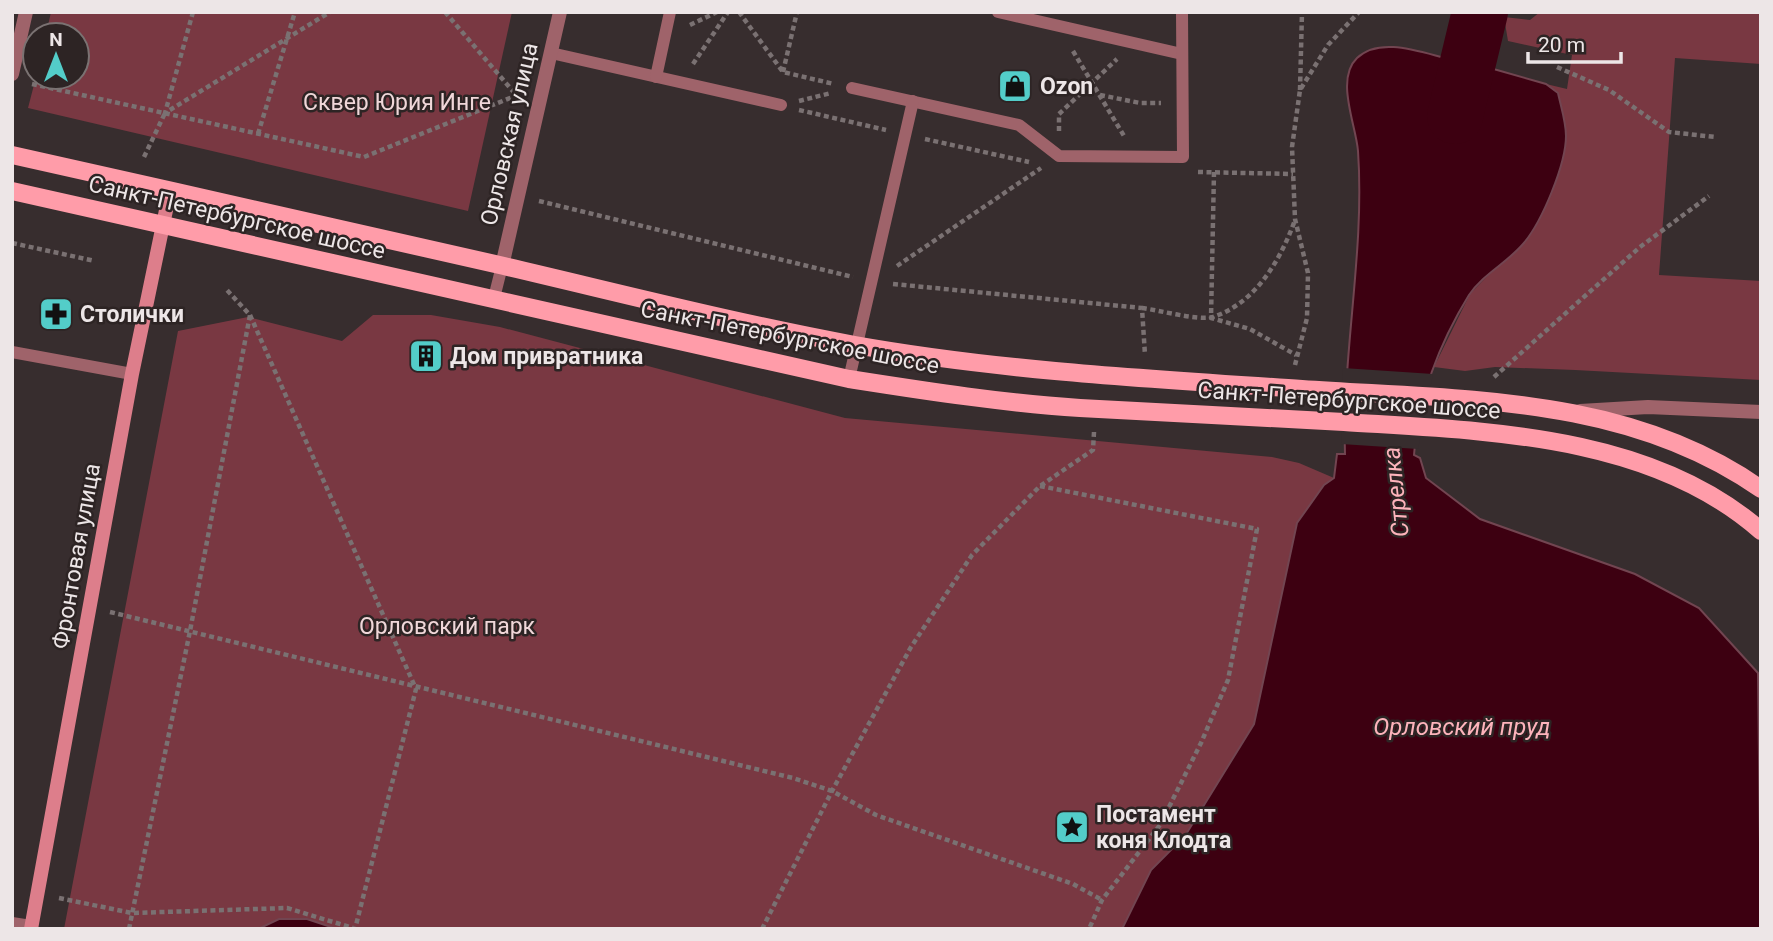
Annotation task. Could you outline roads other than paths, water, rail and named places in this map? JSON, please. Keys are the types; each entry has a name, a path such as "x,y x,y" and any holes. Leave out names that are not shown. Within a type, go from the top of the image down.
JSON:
{"main road":[{"name":"Санкт-Петербургское шоссе","path":"12,155 720,318 857,345 1082,374 1466,399 1573,411 1648,432 1704,454 1761,489"},
{"name":"Санкт-Петербургское шоссе","path":"12,191 849,379 997,401 1464,429 1549,441 1611,454 1662,472 1706,492 1742,514 1761,531"},
{"name":"Фронтовая улица","path":"31,928 132,374 170,191"}],"street":[{"path":"17,78 26,12"},
{"name":"Орловская улица","path":"502,266 560,12"},
{"path":"1573,411 1648,407 1761,412"}],"lane":[{"path":"656,77 670,12"},
{"path":"998,12 1182,54"},
{"path":"852,88 1019,125 1059,156 1183,157 1182,12"},
{"path":"551,53 781,106"},
{"path":"849,379 913,101"},
{"path":"494,298 502,266"},
{"path":"12,352 132,374"},
{"path":"12,923 31,928"}],"water":[{"path":"1467,12 1499,12 1491,34 1464,28"},
{"name":"Орловский пруд","path":"1458,38 1486,44 1483,66 1546,84 1558,93 1565,125 1565,148 1552,192 1538,222 1517,251 1475,288 1458,313 1425,393 1414,455 1420,458 1426,478 1480,519 1635,574 1699,608 1758,673 1761,929 1122,929 1151,870 1185,836 1254,724 1297,523 1324,485 1334,478 1337,454 1345,454 1359,189 1358,151 1347,90 1351,67 1357,58 1367,51 1391,47 1453,60"},
{"path":"279,919 307,919 337,929 258,929"}],"waterway":[{"name":"Стрелка","path":"1455,116 1480,12"}],"place":[{"name":"Ozon","path":"1015,86"},
{"name":"Столички","path":"56,314"},
{"name":"Дом привратника","path":"426,356"},
{"name":"Постамент коня Клодта","path":"1072,827"}],"park label":[{"name":"Сквер Юрия Инге","path":"397,102"},
{"name":"Орловский парк","path":"447,626"}]}
